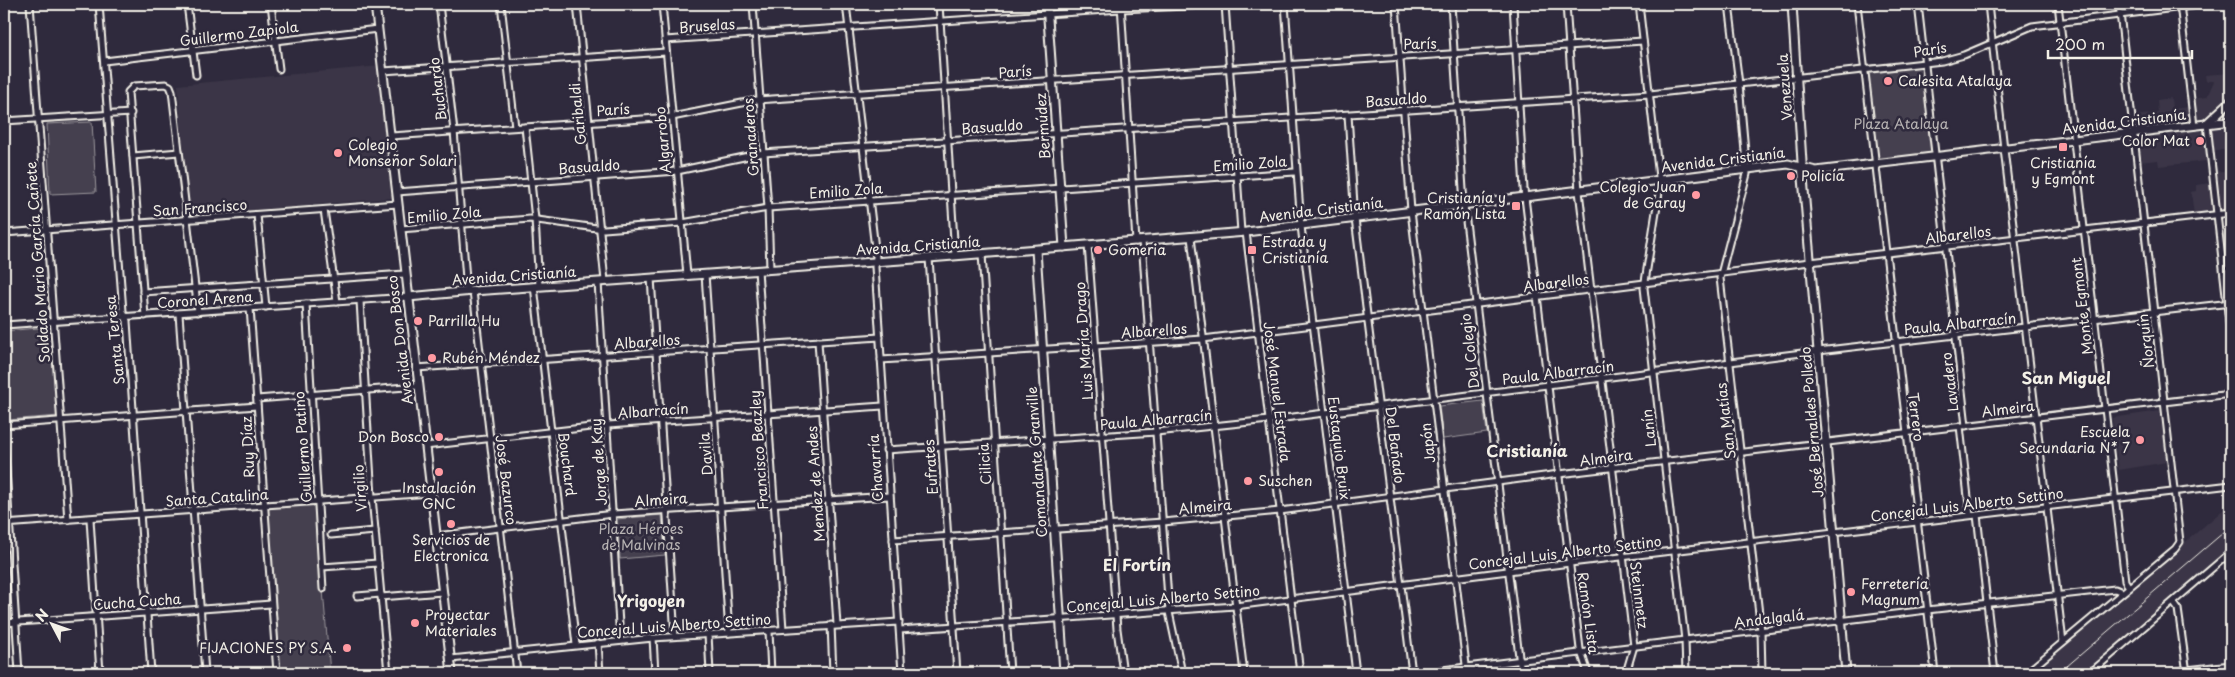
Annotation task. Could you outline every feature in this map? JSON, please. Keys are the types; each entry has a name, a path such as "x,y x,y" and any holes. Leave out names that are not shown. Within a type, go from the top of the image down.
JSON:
{"street":[{"name":"Soldado Mario García Cañete","path":"30,4 68,520"},
{"name":"Santa Teresa","path":"99,4 123,311 126,317 151,673"},
{"path":"187,4 196,75"},
{"path":"271,4 278,69"},
{"path":"375,4 380,4"},
{"name":"Avenida Don Bosco","path":"375,4 452,673"},
{"name":"Buchardo","path":"439,4 470,291"},
{"path":"501,4 516,127"},
{"name":"Garibaldi","path":"577,4 596,177 600,229 601,282"},
{"name":"Algarrobo","path":"662,4 687,275"},
{"name":"Granaderos","path":"753,4 768,208 770,269"},
{"name":"Chavarría","path":"846,4 875,262 902,673"},
{"path":"939,4 955,256"},
{"name":"Bermúdez","path":"1047,4 1064,247"},
{"name":"José Manuel Estrada","path":"1225,4 1237,176 1300,673"},
{"name":"Bruselas","path":"665,40 940,22 1121,6 1229,4"},
{"name":"Eustaquio Bruix","path":"1285,4 1295,172 1312,325 1356,673"},
{"name":"Japón","path":"1396,4 1411,211 1467,670"},
{"name":"Del Colegio","path":"1451,4 1464,205 1521,673"},
{"name":"Ramón Lista","path":"1512,4 1525,198 1581,653 1588,673"},
{"name":"Steinmetz","path":"1566,4 1579,191 1634,646 1626,673"},
{"name":"Lanín","path":"1639,4 1660,180 1660,190 1644,284 1685,640 1686,673"},
{"name":"San Matías","path":"1729,4 1747,170 1720,274 1761,631 1762,673"},
{"name":"Venezuela","path":"1792,4 1803,168"},
{"name":"Terrero","path":"1857,4 1935,673"},
{"name":"Lavadero","path":"1918,4 1956,336 1970,515"},
{"path":"1988,4 2014,240 2063,642"},
{"name":"Monte Egmont","path":"2058,4 2094,320 2126,581 2129,587"},
{"name":"Ñorquín","path":"2119,4 2180,539 2179,545 2129,587"},
{"name":"París","path":"1650,94 1951,59 1993,43 2026,27 2060,20 2180,5 2207,4"},
{"path":"2180,5 2194,126"},
{"path":"1121,6 1128,128 1150,342 1169,612 1182,673"},
{"name":"Guillermo Zapiola","path":"104,60 193,52 378,29"},
{"name":"París","path":"391,136 672,117 760,100 1643,41"},
{"name":"Bruselas","path":"383,71 666,52"},
{"path":"145,316 128,92 134,86 166,84 170,86 172,91 198,312"},
{"name":"Basualdo","path":"397,192 677,172 763,153 1650,94"},
{"path":"2231,101 2207,124 2216,214 2229,304 2231,340"},
{"path":"4,121 130,113"},
{"name":"Del Bañado","path":"1348,114 1355,219 1412,673"},
{"name":"Avenida Cristianía","path":"408,297 1036,250 1244,232 1788,164 1816,171 2231,121"},
{"name":"Bouchard","path":"525,128 535,219 542,360 576,645"},
{"path":"133,156 179,152"},
{"name":"José Bernaldes Polledo","path":"1803,168 1846,673"},
{"name":"Emilio Zola","path":"400,229 535,219 600,229 682,223 768,208 1295,172"},
{"name":"San Francisco","path":"4,233 398,204"},
{"path":"324,210 336,302"},
{"name":"Albarellos","path":"881,360 1203,339 1810,262 2014,240 2231,213"},
{"path":"257,214 266,307"},
{"path":"1191,237 1244,673"},
{"name":"Luis María Drago","path":"1088,245 1108,525 1123,673"},
{"name":"Comandante Granville","path":"1036,250 1064,673"},
{"name":"Cilicia","path":"982,254 1010,673"},
{"name":"Eufrates","path":"929,258 956,673"},
{"name":"Francisco Beazley","path":"758,270 783,629"},
{"path":"143,292 405,274"},
{"name":"Davila","path":"704,274 729,633"},
{"path":"651,278 675,636"},
{"name":"Jorge de Kay","path":"601,282 602,357 608,425 620,641"},
{"name":"José Bazurco","path":"470,291 482,365 517,673"},
{"name":"Coronel Arena","path":"4,325 408,297"},
{"name":"Virgilio","path":"360,301 372,497 388,673"},
{"name":"Guillermo Patino","path":"306,304 323,589"},
{"name":"Paula Albarracín","path":"886,450 1156,432 1269,420 1730,364 1818,351 2229,304"},
{"name":"Ruy Díaz","path":"250,308 263,506 277,673"},
{"path":"179,314 205,673"},
{"name":"Albarellos","path":"416,368 880,337"},
{"name":"Mendez de Andes","path":"818,341 834,625 833,673"},
{"path":"257,399 418,386"},
{"name":"Almeira","path":"893,540 1163,522 1280,511 1445,488 2231,394"},
{"path":"4,425 257,406"},
{"name":"Albarracín","path":"425,446 551,430 608,425 883,406"},
{"path":"4,438 6,524 19,673"},
{"name":"Concejal Luis Alberto Settino","path":"900,630 1236,606 1570,563 2231,485"},
{"name":"Santa Catalina","path":"6,524 431,493"},
{"name":"Almeira","path":"436,536 613,514 889,496"},
{"path":"1977,515 1996,673"},
{"path":"90,519 100,673"},
{"path":"331,535 375,531"},
{"path":"2090,673 2231,552"},
{"path":"322,567 378,563"},
{"path":"2026,673 2129,587"},
{"name":"Andalgalá","path":"1418,673 1467,670 1634,646 1927,610 2115,590 2122,592"},
{"path":"357,596 442,592"},
{"path":"2173,602 2178,609 2187,672"},
{"name":"Cucha Cucha","path":"4,623 271,604"},
{"name":"Concejal Luis Alberto Settino","path":"450,659 675,636 899,622"},
{"path":"769,631 772,673"},
{"path":"708,634 710,673"},
{"path":"653,638 655,673"},
{"path":"598,643 600,673"},
{"path":"2169,673 2231,666"}],"shaded area":[{"path":"380,66 391,198 189,216 178,85"},
{"path":"2231,73 2231,95 2201,121 2197,120 2192,99 2207,97 2214,81 2206,81 2205,75"},
{"path":"2171,98 2172,109 2189,107 2190,119 2188,122 2137,128 2134,116 2158,113 2157,100"},
{"path":"2231,125 2231,148 2211,151 2210,129"},
{"path":"2200,129 2204,132 2207,161 2159,166 2158,160 2139,162 2136,141 2140,136"},
{"path":"2231,170 2231,196 2227,197 2228,210 2221,212 2218,209 2214,172"},
{"path":"2210,183 2212,211 2194,215 2191,192 2196,191 2196,185"},
{"name":"Escuela Secundaria N* 7","path":"2160,411 2167,462 2119,470 2112,418"},
{"path":"2231,503 2231,548 2085,673 2033,673"}],"green space":[{"name":"Plaza Atalaya","path":"1922,65 1933,155 1875,162 1865,73"},
{"path":"92,122 96,192 50,194 47,124"},
{"path":"51,327 59,416 7,420 4,377 4,331"},
{"path":"1483,401 1487,433 1443,439 1439,406"},
{"path":"312,504 316,507 330,673 279,673 267,508"},
{"name":"Plaza Héroes de Malvinas","path":"662,515 665,555 620,559 617,519"}],"railway":[{"path":"2059,673 2231,526"}],"place":[{"name":"Calesita Atalaya","path":"1888,81"},
{"name":"Color Mat","path":"2200,141"},
{"name":"Cristianía y Egmont","path":"2063,147"},
{"name":"Colegio Monseñor Solari","path":"338,153"},
{"name":"Policía","path":"1791,176"},
{"name":"Colegio Juan de Garay","path":"1696,195"},
{"name":"Cristianía y Ramón Lista","path":"1516,206"},
{"name":"Gomeria","path":"1098,250"},
{"name":"Estrada y Cristianía","path":"1252,250"},
{"name":"Parrilla Hu","path":"418,321"},
{"name":"Rubén Méndez","path":"432,358"},
{"name":"Don Bosco","path":"439,437"},
{"name":"Escuela Secundaria N* 7","path":"2140,440"},
{"name":"Instalación GNC","path":"439,472"},
{"name":"Suschen","path":"1248,481"},
{"name":"Servicios de Electronica","path":"451,524"},
{"name":"Ferretería Magnum","path":"1851,592"},
{"name":"Proyectar Materiales","path":"415,623"},
{"name":"FIJACIONES PY S.A.","path":"347,648"}],"district":[{"name":"San Miguel","path":"2066,378"},
{"name":"Cristianía","path":"1527,451"},
{"name":"El Fortín","path":"1137,565"},
{"name":"Yrigoyen","path":"651,601"}]}
